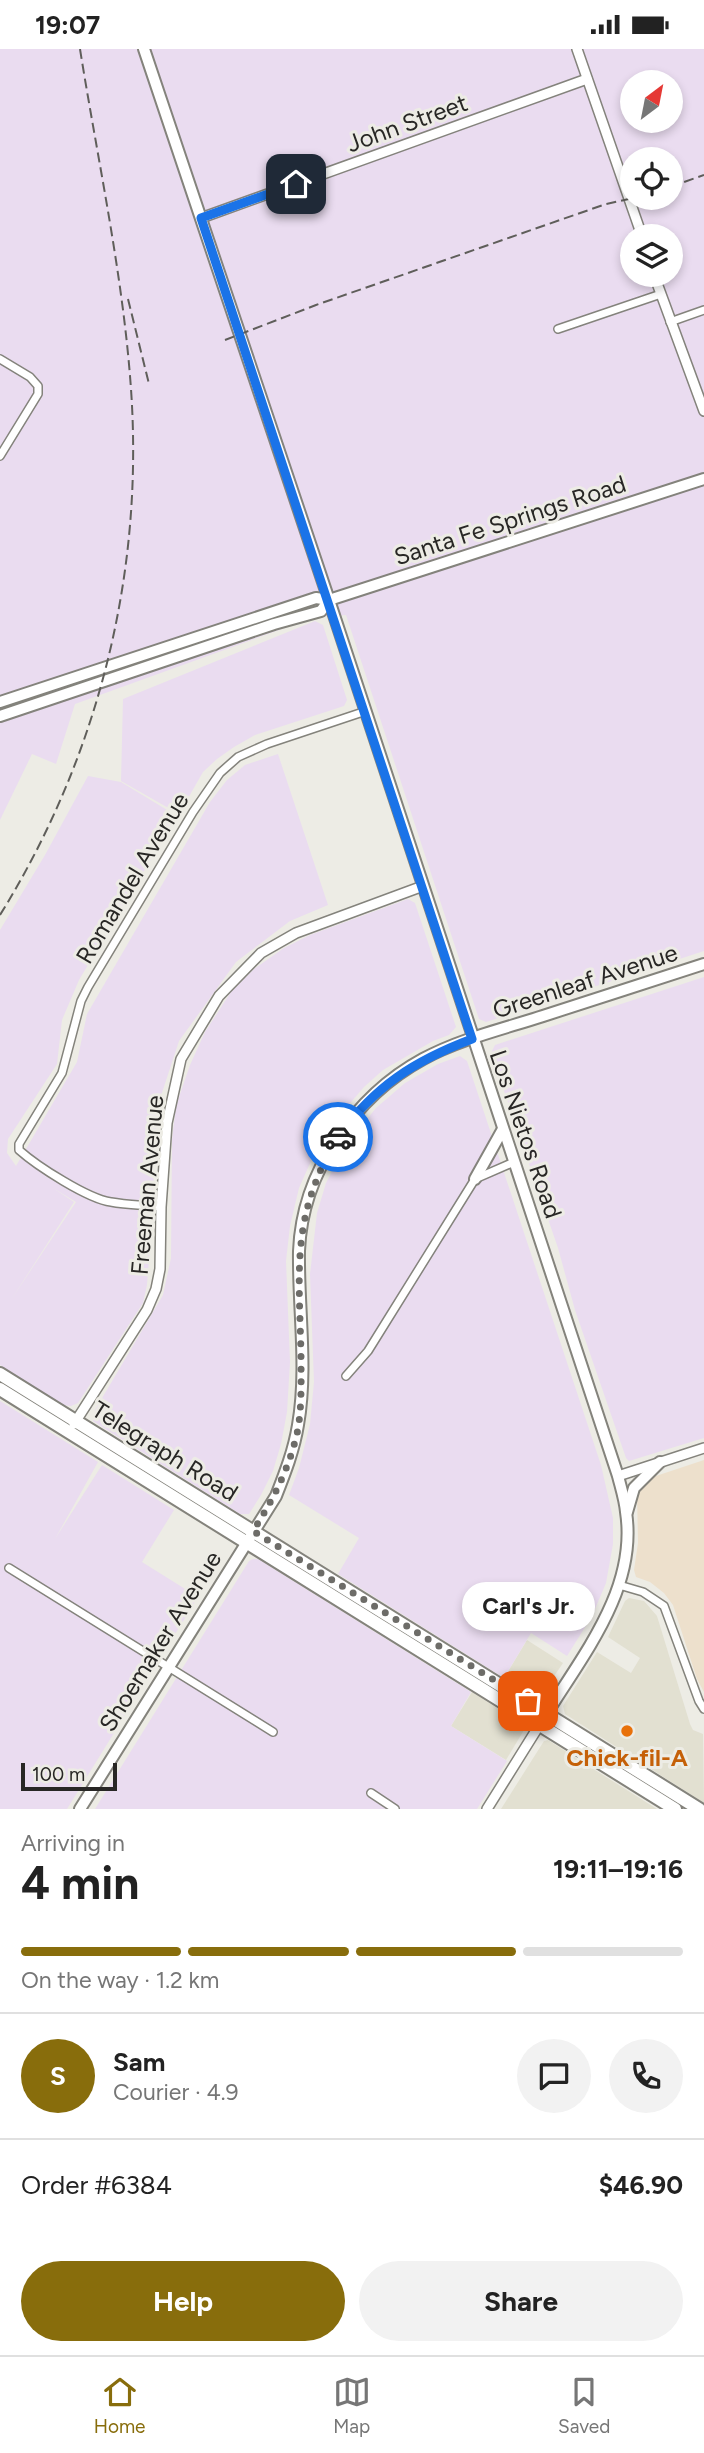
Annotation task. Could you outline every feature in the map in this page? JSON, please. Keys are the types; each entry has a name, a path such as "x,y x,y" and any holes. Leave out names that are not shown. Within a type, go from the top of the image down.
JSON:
{"main road":[{"name":"Los Nietos Road","path":"144,49 366,711 618,1476 627,1514"},
{"name":"Santa Fe Springs Road","path":"0,716 237,630 316,598 329,600 704,479"},
{"name":"Santa Fe Springs Road","path":"0,702 237,630"},
{"name":"Greenleaf Avenue","path":"253,1531 276,1496 298,1427 302,1392 300,1247 307,1203 322,1166 356,1113 386,1084 421,1060 472,1039 704,964"},
{"path":"475,1179 503,1129"},
{"name":"Telegraph Road","path":"0,1374 246,1543 363,1607 544,1718 621,1759 695,1808"},
{"name":"Telegraph Road","path":"0,1389 73,1426 253,1531 363,1607"},
{"path":"544,1718 602,1624 619,1584 624,1562 627,1514 634,1488 660,1462"},
{"name":"Shoemaker Avenue","path":"80,1809 253,1531"},
{"name":"Telegraph Road","path":"544,1718 607,1765 676,1809"},
{"path":"607,1765 621,1759"}],"street":[{"path":"577,49 638,224"},
{"name":"John Street","path":"201,218 587,79"},
{"path":"658,287 704,411"},
{"path":"558,330 661,294"},
{"path":"670,322 704,310"},
{"path":"0,359 30,377 38,386 38,394 0,456"},
{"name":"Romandel Avenue","path":"161,1207 109,1202 89,1196 29,1158 19,1150 19,1144 62,1073 81,1001 88,987 187,821 220,773 238,757 267,744 366,711"},
{"name":"Freeman Avenue","path":"73,1426 147,1310 156,1289 160,1269 167,1123 181,1059 219,996 261,953 296,933 423,885"},
{"path":"346,1376 368,1351 475,1179 514,1162"},
{"path":"618,1476 704,1448"},
{"path":"9,1568 272,1732"},
{"path":"619,1584 643,1592 664,1607 704,1709"},
{"path":"487,1809 544,1718"},
{"path":"371,1793 395,1809"}],"shaded area":[{"path":"0,49 704,49 704,951 486,1022 479,1019 346,615 315,617 75,704 56,764 32,754 0,820"},
{"path":"315,621 323,625 347,700 344,706 255,735 234,747 203,772 179,814 121,781 123,699"},
{"path":"278,754 328,905 290,921 236,962 179,1041 157,1108 152,1220 143,1303 78,1403 71,1406 62,1405 0,1365 0,930 88,776 121,782 177,816 79,980 62,1020 57,1064 8,1139 7,1153 16,1166 77,1062 87,1014 210,802 227,780 245,765","holes":["53,1188 76,1202 11,1300 74,1202"]},
{"path":"408,899 415,903 456,1027 449,1035 433,1041 383,1070 364,1087 334,1122 315,1152 299,1188 290,1226 286,1261 290,1362 287,1412 273,1471 249,1514 240,1514 93,1421 95,1410 163,1295 171,1258 172,1140 176,1106 205,1032 231,992 254,969 284,948 310,935"},
{"path":"704,977 704,1438 629,1461 575,1310 558,1248 491,1053 495,1045"},
{"path":"460,1056 467,1061 601,1465 613,1518 613,1544 606,1583 592,1616 567,1656 531,1633 504,1678 338,1574 359,1538 289,1495 310,1424 314,1382 310,1274 317,1213 326,1183 344,1148 376,1108 405,1083 438,1064"},
{"path":"0,1401 98,1462 55,1539 102,1465 174,1510 142,1562 198,1597 67,1809 0,1809"},
{"path":"704,1460 704,1692 697,1679 673,1605 664,1593 650,1582 636,1577 634,1570 638,1543 637,1494 650,1478"},
{"path":"258,1559 471,1692 451,1726 507,1761 477,1809 95,1809 249,1561"},
{"path":"629,1598 644,1601 657,1616 690,1724 693,1730 703,1734 704,1803 565,1714 563,1706 597,1652 631,1673 640,1658 608,1637"},
{"path":"527,1640 563,1663 540,1697 535,1697 504,1678"},
{"path":"472,1692 522,1724 524,1730 506,1760 451,1726"},
{"path":"548,1740 657,1809 501,1809 544,1741"}],"railway":[{"path":"0,915 34,855 64,792 88,728 107,663 121,596 130,527 133,459 127,346 116,261 80,49"},
{"path":"683,182 704,175"},
{"path":"225,340 316,305 620,201"},
{"path":"128,299 149,384"}],"way so far":[{"path":"338,1137 322,1166 303,1221 299,1299 302,1392 298,1427 276,1496 253,1531 528,1701"}],"place":[{"name":"Carl's Jr.","path":"528,1701"},
{"name":"Chick-fil-A","path":"627,1731"}],"route":[{"path":"296,184 201,218 366,711 472,1039 430,1055 396,1076 365,1103 338,1137"}]}
